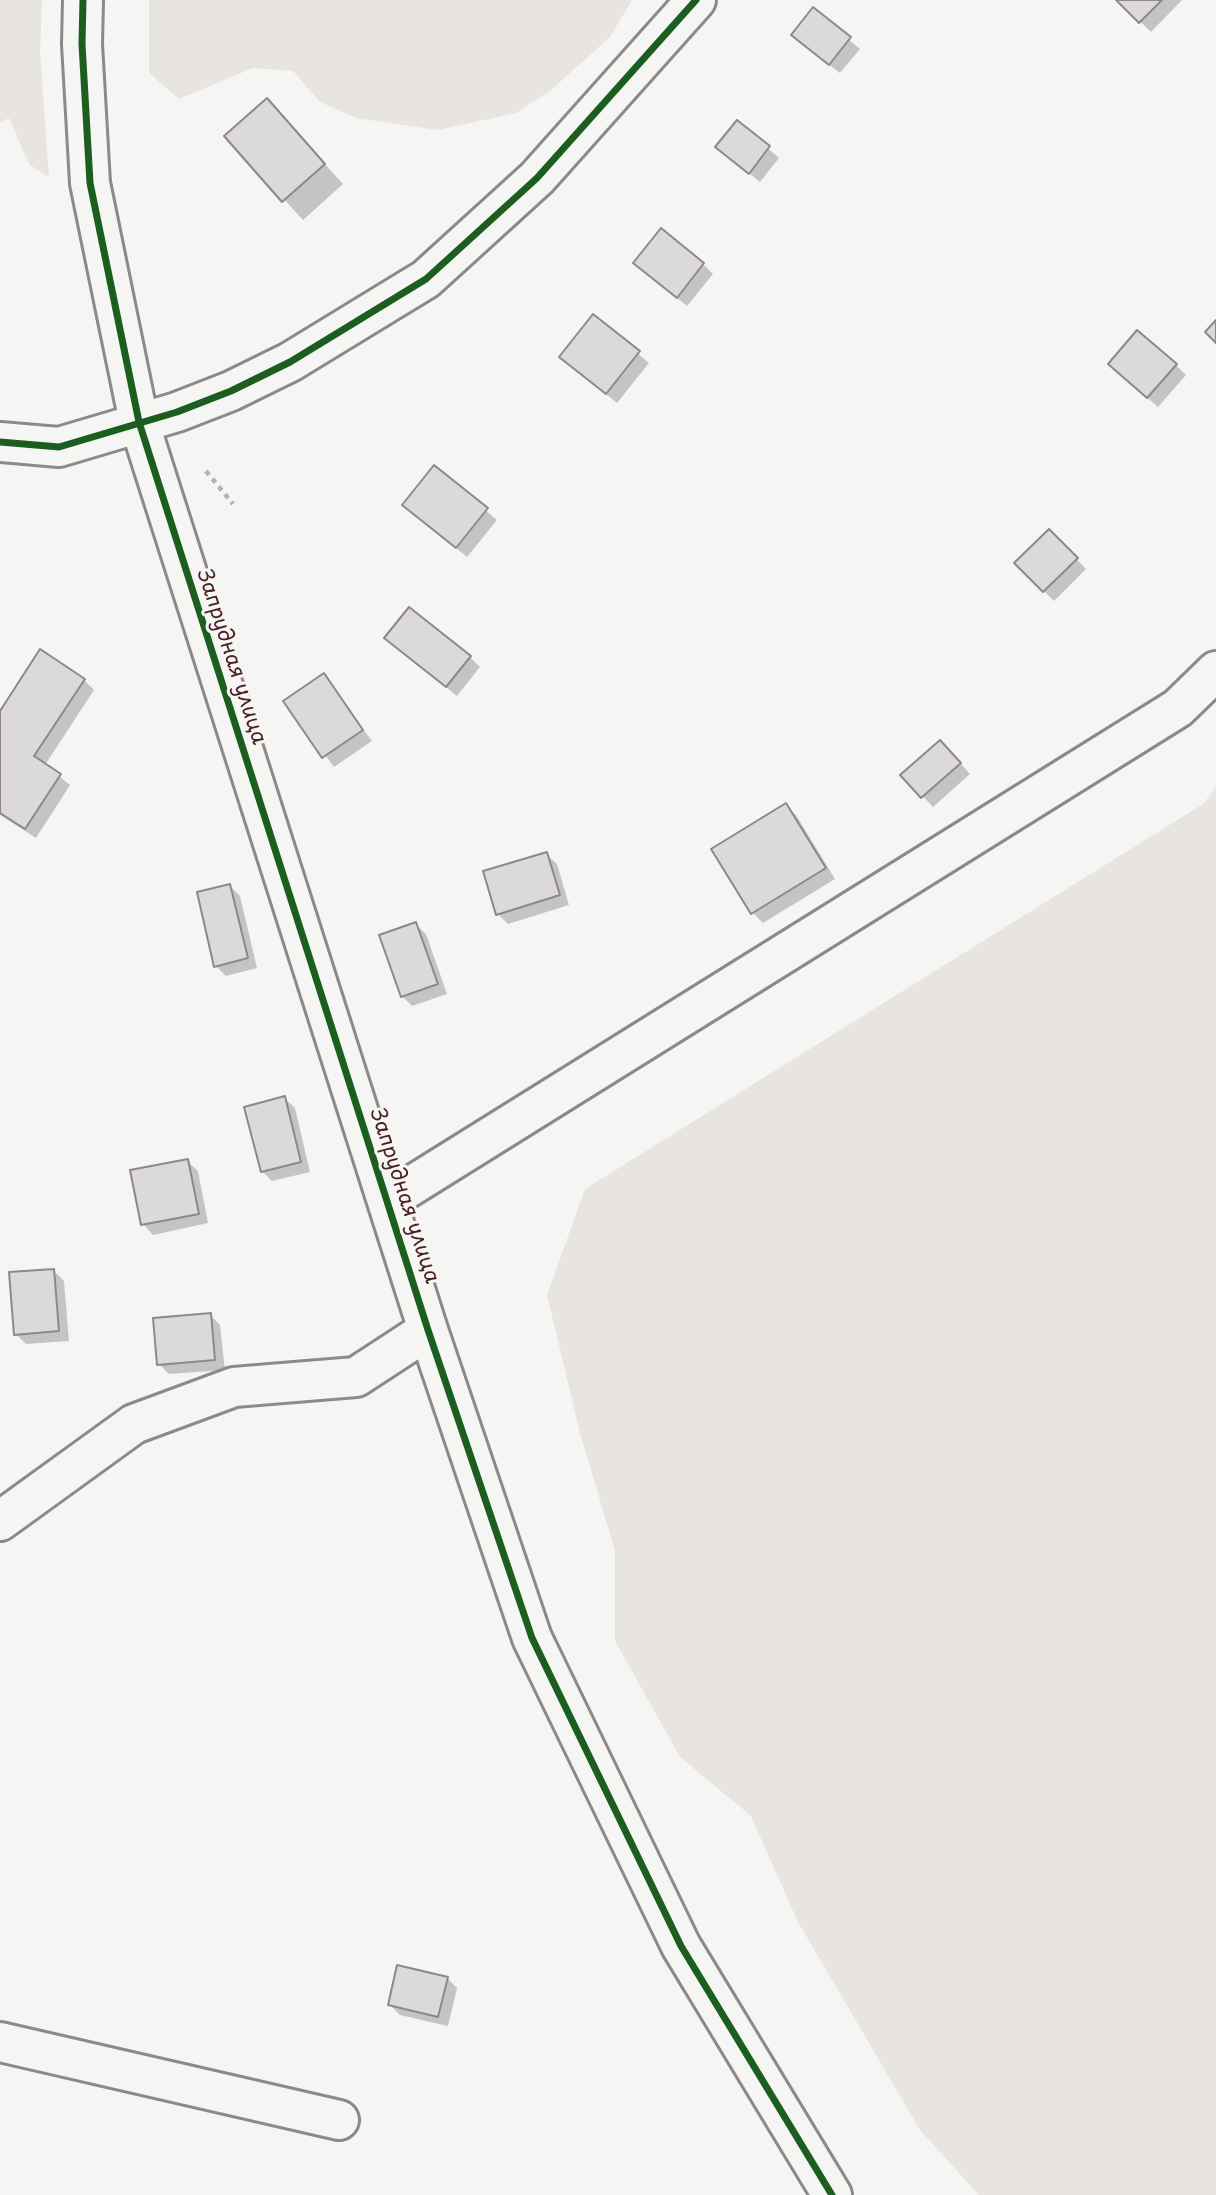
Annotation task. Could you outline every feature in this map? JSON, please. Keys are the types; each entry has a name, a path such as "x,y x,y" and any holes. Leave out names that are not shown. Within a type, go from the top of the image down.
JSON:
{"street":[{"name":"Запрудная улица","path":"83,0 82,44 90,183 139,422 425,1319 533,1638 681,1946 832,2195"},
{"path":"0,442 59,447 231,391 290,362 426,278 537,178 696,0"},
{"path":"387,1201 1178,708 1216,671"},
{"path":"0,1521 134,1424 234,1387 356,1377 425,1319"},
{"path":"0,2042 339,2120"}],"path":[{"path":"206,471 233,504"}],"shaded area":[{"path":"0,0 42,0 40,52 49,178 29,164 9,118 0,122"},
{"path":"149,0 632,0 610,37 550,91 516,113 438,130 356,118 320,102 293,71 253,68 179,99 149,73"},
{"path":"1216,787 1216,2195 979,2195 920,2130 798,1922 751,1816 680,1757 615,1641 615,1551 580,1433 547,1295 585,1189 1203,804"}],"building":[{"path":"1116,0 1162,0 1139,23"},
{"path":"813,7 851,37 829,65 791,35"},
{"path":"267,98 325,164 282,202 224,136"},
{"path":"737,120 770,146 749,174 715,147"},
{"path":"661,228 704,263 677,298 633,263"},
{"path":"593,314 640,351 606,394 559,357"},
{"path":"1216,320 1216,343 1205,332"},
{"path":"1137,330 1177,364 1147,398 1108,364"},
{"path":"434,465 488,508 456,548 402,505"},
{"path":"1049,529 1078,558 1043,592 1014,563"},
{"path":"409,607 471,656 446,687 384,638"},
{"path":"40,649 85,679 34,756 61,774 25,829 0,813 0,711"},
{"path":"324,673 363,730 322,758 283,701"},
{"path":"940,740 961,763 921,798 900,775"},
{"path":"786,803 826,868 751,914 711,849"},
{"path":"547,852 560,895 496,915 483,871"},
{"path":"230,884 248,958 214,967 197,892"},
{"path":"416,922 438,984 401,997 379,935"},
{"path":"285,1096 301,1162 261,1172 244,1107"},
{"path":"188,1159 199,1214 141,1225 130,1170"},
{"path":"54,1269 59,1331 14,1335 9,1272"},
{"path":"211,1313 215,1360 157,1365 153,1318"},
{"path":"397,1965 448,1977 438,2017 388,2005"}],"cycle path":[{"path":"83,0 82,44 90,183 139,422 428,1330 532,1638 681,1946 832,2195"},
{"path":"0,442 59,447 177,412 231,391 290,362 426,279 537,178 696,0"}]}
